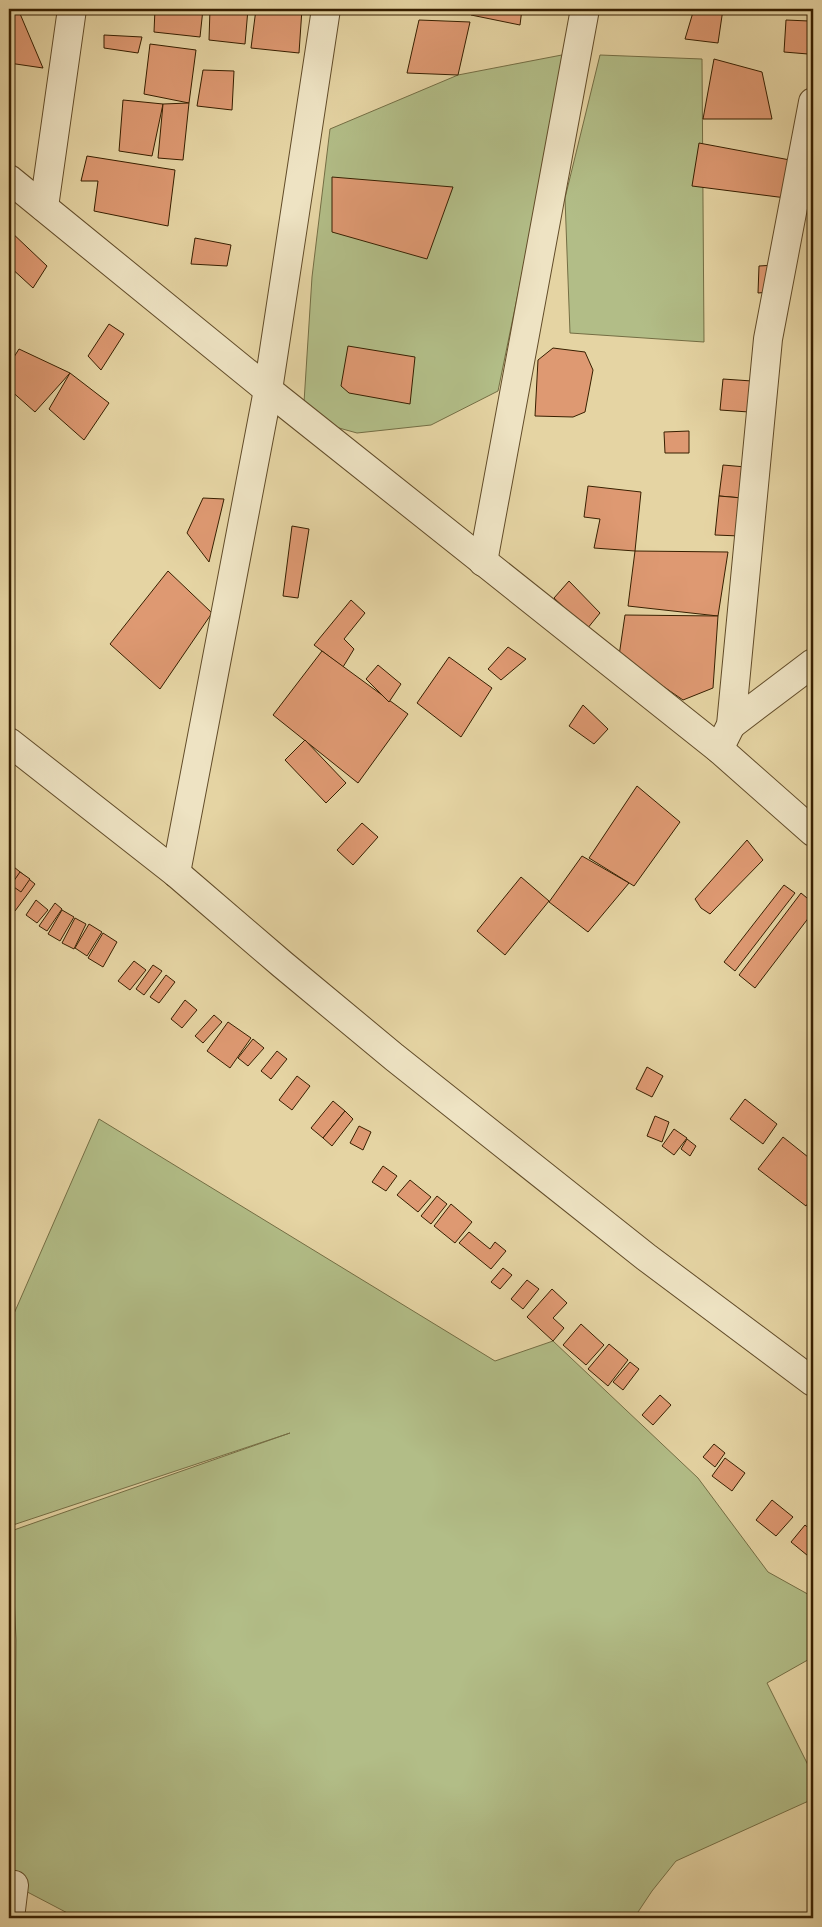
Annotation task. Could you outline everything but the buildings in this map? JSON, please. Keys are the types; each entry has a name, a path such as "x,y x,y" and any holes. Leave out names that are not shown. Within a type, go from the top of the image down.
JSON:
{"street":[{"path":"44,207 72,9"},
{"path":"176,874 268,390 326,9"},
{"path":"484,562 585,9"},
{"path":"725,737 768,339 813,102"},
{"path":"9,179 268,390 484,562 725,737 813,832"},
{"path":"725,737 813,663"},
{"path":"9,742 176,874 417,1075 646,1257 813,1382"},
{"path":"10,1918 14,1885"}],"green space":[{"path":"567,54 498,391 431,425 357,433 303,418 312,277 330,129 458,75"},
{"path":"600,55 702,59 704,342 570,333 565,198"},
{"path":"99,1119 495,1361 553,1341 698,1478 768,1572 813,1597 813,1657 767,1683 813,1775 813,1799 676,1861 652,1891 634,1918 77,1918 14,1885 16,1639 11,1531 290,1433 13,1525 9,1325"}]}
